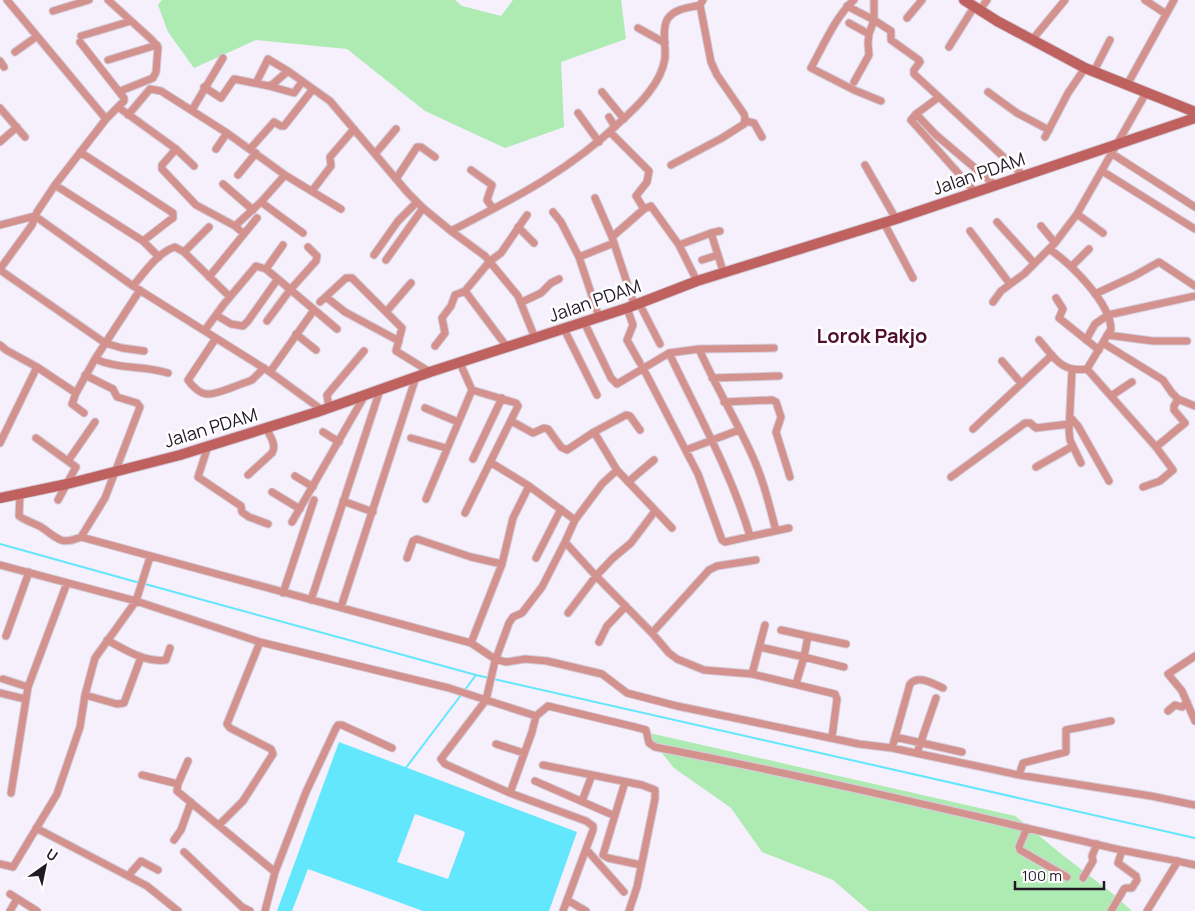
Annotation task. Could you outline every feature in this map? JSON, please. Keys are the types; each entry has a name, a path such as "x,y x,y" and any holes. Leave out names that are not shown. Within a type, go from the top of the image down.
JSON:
{"street":[{"path":"7,0 106,119"},
{"path":"53,10 88,0"},
{"path":"108,0 157,45 156,72 153,78 123,90"},
{"path":"854,0 847,6 811,68 854,90 881,101"},
{"path":"854,82 870,51 868,43 874,20 874,0"},
{"path":"907,18 922,0"},
{"path":"964,0 976,9 1089,70 1195,112"},
{"path":"949,47 976,9 987,0"},
{"path":"1032,40 1064,0"},
{"path":"1145,0 1166,14"},
{"path":"1127,85 1174,0"},
{"path":"451,231 565,168 613,130 648,94 661,73 665,59 665,26 668,17 680,9 702,2 711,62 744,114 745,121 744,124 722,138 671,165"},
{"path":"847,6 891,31 891,40 919,60 920,62 914,70 914,74 1024,176"},
{"path":"131,21 81,39 124,98 124,102 106,119 55,185 32,224 0,270 105,342 144,351"},
{"path":"849,23 869,34"},
{"path":"638,28 665,43"},
{"path":"15,52 36,37"},
{"path":"1045,137 1068,93 1089,70 1110,40"},
{"path":"108,60 157,45"},
{"path":"192,110 223,58"},
{"path":"256,83 268,59 330,101 417,202 490,261 522,302 535,338"},
{"path":"269,86 274,84 288,71"},
{"path":"204,87 221,98 234,80 256,83 294,93 302,82"},
{"path":"128,115 144,95 153,89 161,91 227,133 285,175 341,208"},
{"path":"238,175 274,122 284,126 314,89"},
{"path":"602,92 624,118"},
{"path":"988,92 1048,130"},
{"path":"993,302 1001,291 1024,274 1055,243 1077,214 1146,92"},
{"path":"939,97 911,120 975,192"},
{"path":"0,108 25,137"},
{"path":"118,108 176,149 194,166"},
{"path":"578,113 599,142"},
{"path":"916,114 936,136 995,185"},
{"path":"610,117 613,130 649,170 648,182 636,196 644,209"},
{"name":"Jalan PDAM","path":"0,498 114,472 208,446 326,409 430,372 634,305 697,281 1113,149 1195,118"},
{"path":"745,121 754,123 762,137"},
{"path":"0,142 17,127"},
{"path":"312,191 331,166 330,157 354,129"},
{"path":"374,154 396,129"},
{"path":"216,149 227,133"},
{"path":"396,179 417,147 435,157"},
{"path":"176,149 162,165 162,170 196,205 235,226 244,234"},
{"path":"1113,149 1195,207"},
{"path":"80,152 173,213 173,218 143,241"},
{"path":"865,165 896,219"},
{"path":"471,170 492,185 487,200 493,209"},
{"path":"1102,171 1195,229"},
{"path":"235,226 261,202 285,175"},
{"path":"223,184 252,210"},
{"path":"55,185 143,241 158,258"},
{"path":"595,198 613,240 634,305 660,344"},
{"path":"261,202 303,233"},
{"path":"374,255 398,221 417,202"},
{"path":"579,257 613,240 644,209 651,206 679,245 697,281"},
{"path":"386,260 423,208"},
{"path":"553,212 561,222 579,257 599,317"},
{"path":"1077,214 1103,233"},
{"path":"435,346 446,331 442,318 451,306 455,295 465,291 490,261 501,253 527,215"},
{"path":"0,225 35,216 136,288 205,330 326,409 327,395 364,351"},
{"path":"209,277 257,218"},
{"path":"998,222 1034,263"},
{"path":"884,223 913,278"},
{"path":"1040,226 1055,243"},
{"path":"184,252 209,227"},
{"path":"518,227 534,243"},
{"path":"679,245 720,231"},
{"path":"970,231 1010,284"},
{"path":"711,233 724,274"},
{"path":"266,269 283,245"},
{"path":"84,413 72,404 76,392 136,288 158,258 175,247 184,252 230,297"},
{"path":"267,321 290,290 317,260 317,256 308,247"},
{"path":"1049,249 1072,266 1095,294 1108,315 1111,329 1087,369"},
{"path":"1072,266 1089,249"},
{"path":"702,260 718,255"},
{"path":"1095,294 1159,262 1195,286"},
{"path":"205,330 253,268 259,266 266,269 337,329"},
{"path":"398,341 323,300 349,277 402,328 397,351 430,372"},
{"path":"522,302 541,293 551,283 559,279"},
{"path":"216,315 231,324 243,326 277,280"},
{"path":"386,312 411,282"},
{"path":"465,291 507,347"},
{"path":"1086,340 1095,324 1108,315 1195,296"},
{"path":"1056,298 1063,309 1059,318 1086,340 1163,380 1178,400 1195,406"},
{"path":"634,305 633,325 627,340 642,365 698,474 722,540 724,542 789,528"},
{"path":"216,338 188,380 202,393 209,394 247,382 267,370 314,310"},
{"path":"584,322 614,383 617,384 642,365 669,353 699,349 774,348"},
{"path":"564,329 597,396"},
{"path":"296,334 316,350"},
{"path":"1108,336 1152,341 1187,341"},
{"path":"1039,340 1059,363 1072,370 1087,369"},
{"path":"0,345 76,392"},
{"path":"699,349 724,402 752,454 765,488 776,531"},
{"path":"669,353 725,466 741,505 750,536"},
{"path":"973,429 1052,354"},
{"path":"95,359 118,367 146,368 168,373"},
{"path":"1002,361 1021,383"},
{"path":"426,499 472,390 460,363"},
{"path":"0,443 37,367"},
{"path":"1087,369 1156,447 1173,470 1160,481 1143,487"},
{"path":"1072,370 1069,421 1070,440 1081,463"},
{"path":"20,494 19,516 61,541 73,541 81,537 105,498 140,405 117,397 113,389 86,375"},
{"path":"712,378 779,376"},
{"path":"342,608 416,377"},
{"path":"1111,396 1132,382"},
{"path":"311,600 380,390"},
{"path":"465,512 518,405 502,398 472,390"},
{"path":"292,522 365,395"},
{"path":"473,459 502,398"},
{"path":"724,402 772,400 776,402 781,417 776,432 790,477"},
{"path":"1156,447 1185,423 1174,410 1178,400"},
{"path":"425,408 458,422"},
{"path":"511,421 533,433 544,428 548,429 561,447 567,450 594,432 626,415 630,416 640,430"},
{"path":"951,478 1024,422 1030,423 1036,428 1069,421 1078,426 1109,481"},
{"path":"68,461 95,422"},
{"path":"248,475 272,454 275,449 266,428"},
{"path":"686,450 739,430"},
{"path":"323,432 339,442"},
{"path":"594,432 617,470 672,528"},
{"path":"36,438 76,468 58,500"},
{"path":"411,438 446,448"},
{"path":"208,446 198,477 241,506 242,512 249,517 268,524"},
{"path":"1036,467 1073,446"},
{"path":"628,482 654,460"},
{"path":"490,462 529,486 575,520"},
{"path":"563,911 593,826 590,823 510,793 445,764 441,759 486,697 495,660 509,623 514,617 522,613 542,587 566,542 575,520 602,484 617,470"},
{"path":"295,476 312,487"},
{"path":"471,644 502,564 513,518 529,486"},
{"path":"272,492 300,509"},
{"path":"283,593 314,500"},
{"path":"344,501 373,512"},
{"path":"536,558 561,509"},
{"path":"568,613 596,576 631,543 655,511"},
{"path":"81,537 471,644 495,660 509,662 525,659 562,664 602,674 628,694 756,724 834,737 859,744 892,748 1019,775 1131,792 1195,805"},
{"path":"407,558 413,541 416,539 471,557 502,564"},
{"path":"566,542 669,653 692,666 704,670 752,674 837,696 834,737"},
{"path":"0,864 13,867 54,800 77,736 95,658 136,601 150,557"},
{"path":"652,633 708,570 717,566 756,560"},
{"path":"0,565 136,601 260,642 449,688 474,696 486,697 536,716"},
{"path":"6,636 29,572"},
{"path":"11,793 28,686 67,583"},
{"path":"598,642 607,626 626,606"},
{"path":"752,674 765,625"},
{"path":"782,630 846,644"},
{"path":"796,684 808,636"},
{"path":"107,640 141,657 164,661 167,659 170,648"},
{"path":"219,825 243,801 273,754 271,749 230,728 228,724 260,642"},
{"path":"764,648 844,667"},
{"path":"1195,656 1168,674 1182,691 1195,721"},
{"path":"86,695 117,704 124,703 141,657"},
{"path":"892,748 910,684 913,680 919,678 943,688"},
{"path":"3,679 28,686"},
{"path":"0,693 25,699"},
{"path":"917,753 922,744 936,698"},
{"path":"1168,711 1175,705 1189,707"},
{"path":"510,793 536,716 548,706 644,729 647,732 649,743 655,747 727,761 1195,865"},
{"path":"1019,775 1023,762 1066,752 1066,730 1111,721"},
{"path":"265,911 275,872 306,792 336,728 342,726 392,748"},
{"path":"895,737 962,752"},
{"path":"496,744 524,753"},
{"path":"188,761 177,791 275,872"},
{"path":"543,766 625,782 655,790 655,799 641,865 629,911"},
{"path":"142,775 178,784"},
{"path":"582,802 592,776"},
{"path":"535,781 615,816"},
{"path":"625,782 603,855 608,858 641,865"},
{"path":"174,840 181,830 191,802"},
{"path":"36,828 147,886 178,911"},
{"path":"1027,828 1019,847 1020,850 1068,877"},
{"path":"1083,878 1093,861 1092,856 1097,844"},
{"path":"586,850 624,892"},
{"path":"1111,911 1124,889 1132,888 1137,880 1136,876 1118,864 1122,850"},
{"path":"184,852 242,907 250,911"},
{"path":"128,876 140,861 158,870"},
{"path":"1147,911 1178,861"},
{"path":"10,894 27,908 37,911"},
{"path":"10,911 18,899"},
{"path":"567,900 586,911"}],"green space":[{"path":"162,0 455,0 462,6 501,16 513,0 621,0 626,39 561,62 564,127 505,148 425,111 347,49 256,40 194,68 168,32 158,5"},
{"path":"645,732 1015,816 1132,911 869,911 833,880 762,852 731,808 674,768"}],"water":[{"path":"339,742 577,832 549,911 423,911 308,869 292,911 277,911","holes":["415,814 465,833 448,879 397,862"]}],"waterway":[{"path":"0,544 140,583"},
{"path":"145,584 476,675 1195,838"},
{"path":"464,691 476,675"},
{"path":"405,769 461,695"}],"district":[{"name":"Lorok Pakjo","path":"872,336"}]}
